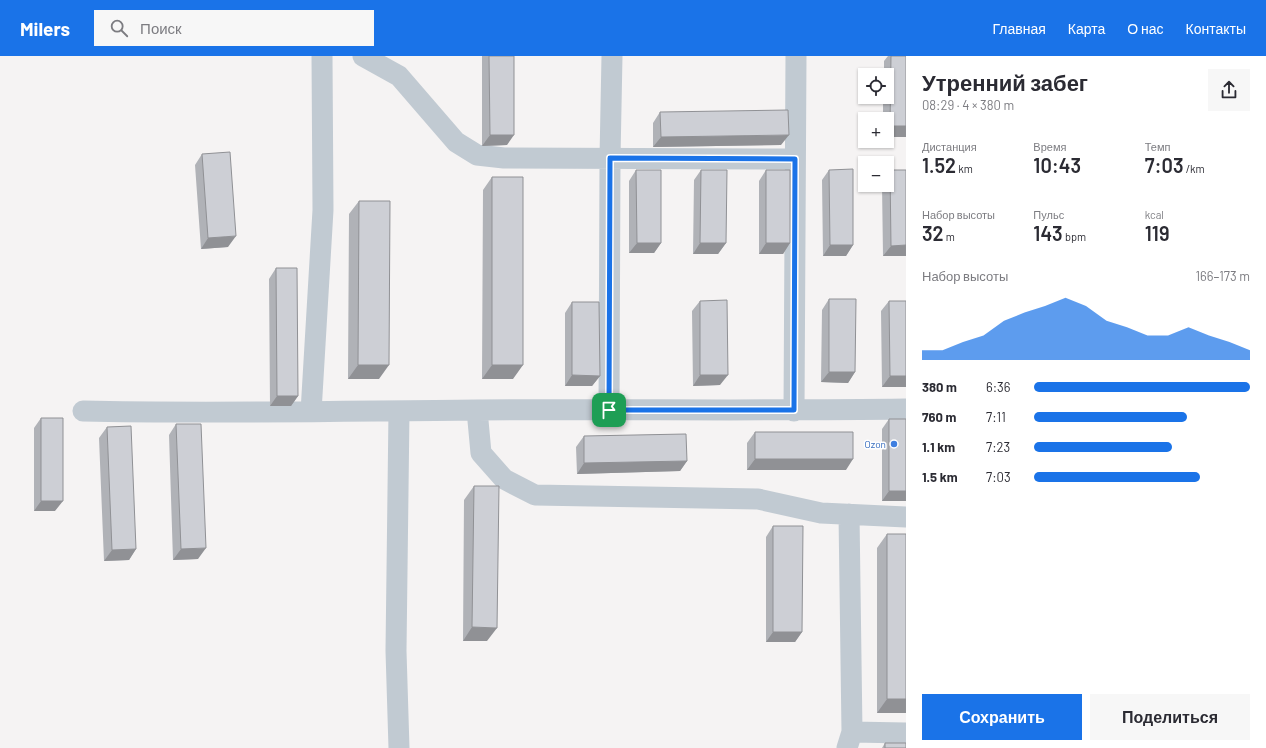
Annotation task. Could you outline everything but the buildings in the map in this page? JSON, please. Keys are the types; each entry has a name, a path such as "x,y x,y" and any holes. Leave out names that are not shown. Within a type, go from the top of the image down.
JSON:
{"lane":[{"path":"311,412 323,210 322,56"},
{"path":"363,56 399,76 456,142 477,155 504,158 795,159"},
{"path":"609,410 612,56"},
{"path":"794,410 796,56"},
{"path":"83,411 190,413 477,410 906,409"},
{"path":"477,410 481,453 504,479 535,495 758,499 821,513 906,517"},
{"path":"399,411 396,651 399,748"},
{"path":"849,514 849,740 906,733"}],"place":[{"name":"Ozon","path":"894,444"}],"route":[{"path":"610,158 795,159 794,410 609,410 610,158"}]}
